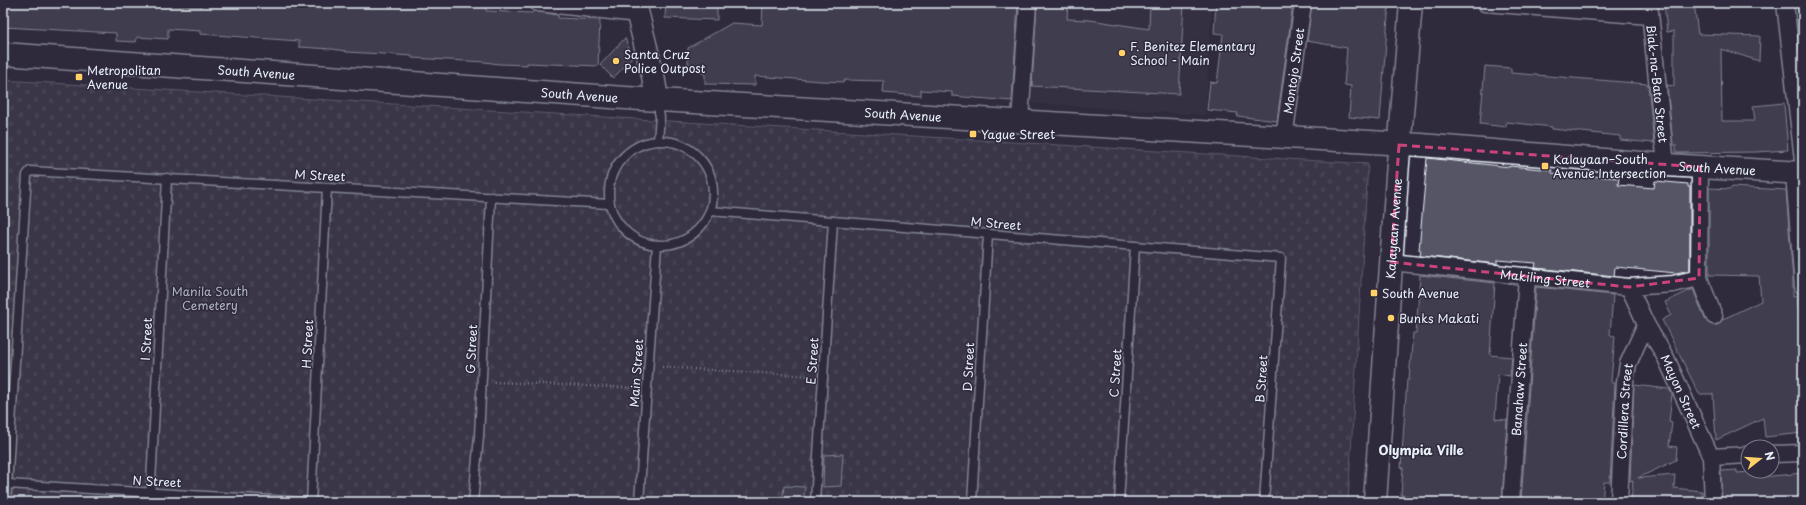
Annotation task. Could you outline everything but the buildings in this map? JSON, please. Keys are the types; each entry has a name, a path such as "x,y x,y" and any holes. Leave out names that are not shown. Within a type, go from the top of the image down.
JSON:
{"main road":[{"name":"Kalayaan Avenue","path":"1375,502 1399,144 1411,3"},
{"path":"636,8 653,76 657,99"},
{"name":"South Avenue","path":"3,54 657,99 1399,144 1666,165 1800,169"}],"street":[{"path":"538,3 636,8"},
{"path":"1020,121 1028,3"},
{"name":"Montojo Street","path":"1284,138 1303,3"},
{"path":"1485,3 1650,10"},
{"path":"1785,3 1800,169 1803,286"},
{"name":"Biak-na-Bato Street","path":"1650,10 1666,165"},
{"path":"1700,167 1699,278 1714,316"},
{"name":"Makiling Street","path":"1391,262 1629,287 1673,284 1699,278"},
{"name":"Banahaw Street","path":"1511,502 1527,276"},
{"name":"Mayon Street","path":"1629,287 1646,324 1666,358 1711,457 1712,502"},
{"name":"Cordillera Street","path":"1619,502 1625,382 1628,364 1646,324"},
{"path":"1780,454 1803,453"},
{"path":"1711,457 1740,455"}],"lane":[{"path":"657,99 660,117 658,140"},
{"path":"658,140 675,142 691,150 703,162 711,177 713,194 710,211 702,226 689,237 674,244 657,245 641,241 627,232 616,220 609,204 608,189 612,174 619,160 637,146 643,143 658,140"},
{"name":"M Street","path":"7,484 27,176 29,172 38,171 167,178 609,204"},
{"name":"I Street","path":"150,502 167,178"},
{"name":"H Street","path":"311,502 328,188"},
{"name":"G Street","path":"473,502 479,436 491,197"},
{"name":"M Street","path":"710,211 1281,258"},
{"name":"E Street","path":"815,502 833,221"},
{"name":"D Street","path":"972,502 988,234"},
{"name":"Main Street","path":"639,502 657,245"},
{"name":"C Street","path":"1119,502 1135,246"},
{"name":"B Street","path":"1264,502 1281,258"},
{"path":"6,502 7,484"},
{"name":"N Street","path":"7,484 306,502"}],"path":[{"path":"649,366 823,377"},
{"path":"482,382 647,389"}],"highlighted area":[{"path":"1399,145 1700,167 1699,278 1629,287 1391,262"}],"shaded area":[{"name":"F. Benitez Elementary School - Main","path":"1038,3 1212,3 1205,115 1031,103"}],"green space":[{"name":"Manila South Cemetery","path":"3,80 1368,164 1348,502 3,502"}],"place":[{"name":"F. Benitez Elementary School - Main","path":"1122,53"},
{"name":"Santa Cruz Police Outpost","path":"616,61"},
{"name":"Metropolitan Avenue","path":"79,77"},
{"name":"Yague Street","path":"973,134"},
{"name":"Kalayaan–South Avenue Intersection","path":"1545,166"},
{"name":"South Avenue","path":"1374,293"},
{"name":"Bunks Makati","path":"1391,318"}],"district":[{"name":"Olympia Ville","path":"1421,449"}]}
